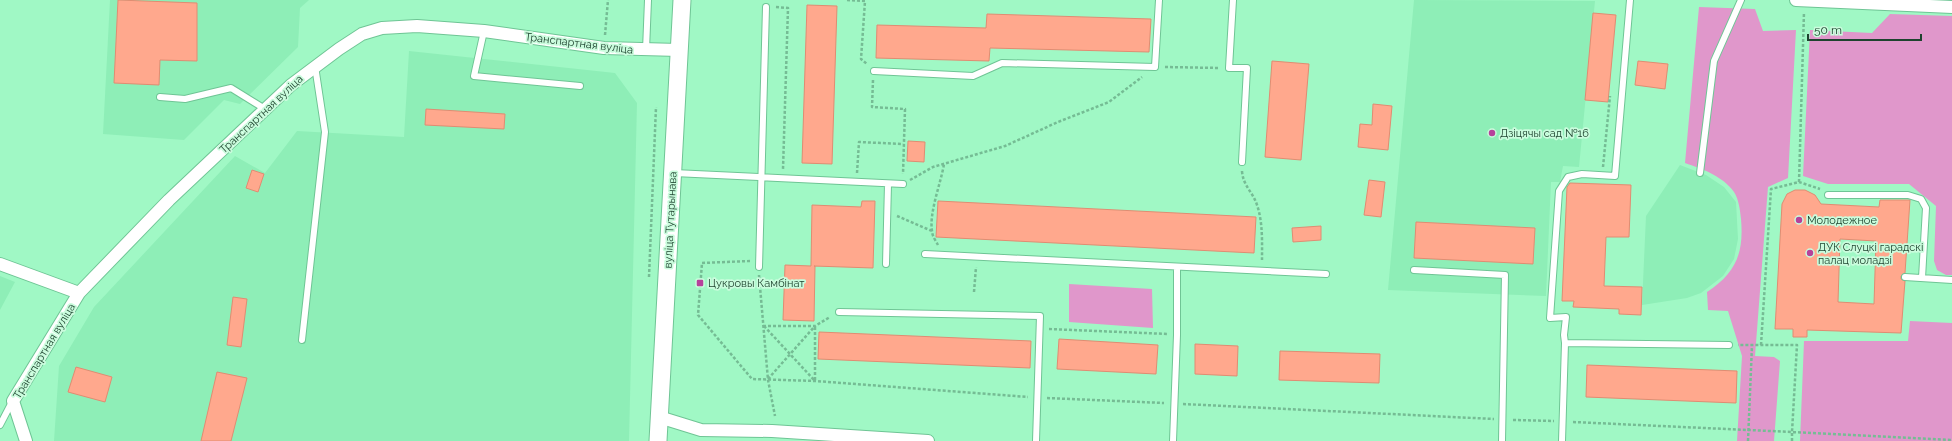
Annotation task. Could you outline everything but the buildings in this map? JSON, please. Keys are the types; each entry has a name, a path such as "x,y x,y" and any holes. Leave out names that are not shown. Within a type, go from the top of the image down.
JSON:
{"street":[{"name":"вуліца Тутарынава","path":"658,441 682,0"},
{"path":"1796,0 1952,7"},
{"name":"Транспартная вуліца","path":"26,441 13,401 79,293 169,200 291,85 315,66 362,34 382,28 417,26 484,31 604,48 679,50"},
{"path":"0,264 79,293"},
{"path":"659,417 701,430 772,431 928,441"}],"lane":[{"path":"646,50 648,0"},
{"path":"874,71 973,76 1002,63 1155,67 1159,0"},
{"path":"1233,0 1229,68 1247,68 1242,162"},
{"path":"1562,441 1564,335 1566,317 1550,318 1559,191 1568,177 1582,174 1615,176 1630,0"},
{"path":"1700,173 1714,61 1741,0"},
{"path":"758,264 762,177 766,7"},
{"path":"484,31 474,76 580,86"},
{"path":"302,340 325,132 315,66"},
{"path":"160,97 185,99 231,88 265,109"},
{"path":"673,173 902,184"},
{"path":"886,264 888,184"},
{"path":"1828,195 1908,195 1921,199 1926,208 1922,278"},
{"path":"925,254 1177,268 1262,270 1326,274"},
{"path":"1173,441 1177,335 1177,268"},
{"path":"1414,270 1505,275 1502,441"},
{"path":"1905,277 1952,280"},
{"path":"839,312 1040,316 1041,329 1036,441"},
{"path":"1565,343 1729,345"},
{"path":"0,425 13,401"}],"path":[{"path":"604,48 608,0"},
{"path":"847,0 866,1 861,59 874,71 872,107 905,109 902,184"},
{"path":"1799,182 1804,0"},
{"path":"766,7 788,8 783,171"},
{"path":"902,184 933,167 1005,146 1058,122 1108,102 1155,67 1229,68"},
{"path":"850,175 857,175 859,142 903,144"},
{"path":"1242,162 1243,175 1247,188 1257,204 1262,238 1262,270"},
{"path":"887,212 932,231 934,205 942,181 944,164"},
{"path":"1761,345 1771,189 1799,182 1823,190 1828,195"},
{"path":"974,290 977,258"},
{"path":"775,416 768,380 758,264 702,263 698,315 752,379 768,380 815,381 1037,398 1175,403 1952,440"},
{"path":"768,380 815,326 839,312"},
{"path":"763,326 815,326"},
{"path":"763,326 815,381"},
{"path":"815,326 815,381"},
{"path":"1041,329 1177,335"},
{"path":"1729,345 1797,345 1792,441"},
{"path":"1748,441 1752,345"}],"shaded area":[{"path":"110,0 309,0 300,8 298,47 240,104 224,100 184,140 103,134"},
{"name":"Дзіцячы сад №16","path":"1414,0 1595,1 1579,167 1563,166 1560,182 1551,182 1546,296 1388,290"},
{"path":"1699,7 1755,9 1763,31 1796,30 1788,178 1768,187 1755,356 1774,357 1780,361 1774,441 1737,441 1742,356 1728,311 1708,310 1707,292 1717,285 1731,270 1739,252 1742,231 1741,216 1736,195 1729,186 1718,177 1685,163"},
{"path":"1890,14 1952,16 1952,275 1946,275 1937,270 1934,261 1936,206 1909,184 1828,184 1803,176 1810,30 1872,33"},
{"path":"409,51 615,73 637,103 629,441 54,441 59,366 94,307 235,156 265,173 297,131 404,137"},
{"path":"1680,165 1706,175 1724,187 1736,202 1738,239 1734,259 1723,276 1701,293 1687,298 1642,305 1646,216"},
{"path":"0,276 15,282 0,310"},
{"path":"1069,284 1152,289 1153,328 1069,322"},
{"path":"1910,321 1952,323 1952,441 1800,441 1804,341 1908,341"}],"place":[{"name":"Дзіцячы сад №16","path":"1492,133"},
{"name":"Молодежное","path":"1799,220"},
{"name":"ДУК Слуцкі гарадскі палац моладзі","path":"1810,253"},
{"name":"Цукровы Камбінат","path":"700,283"}]}
